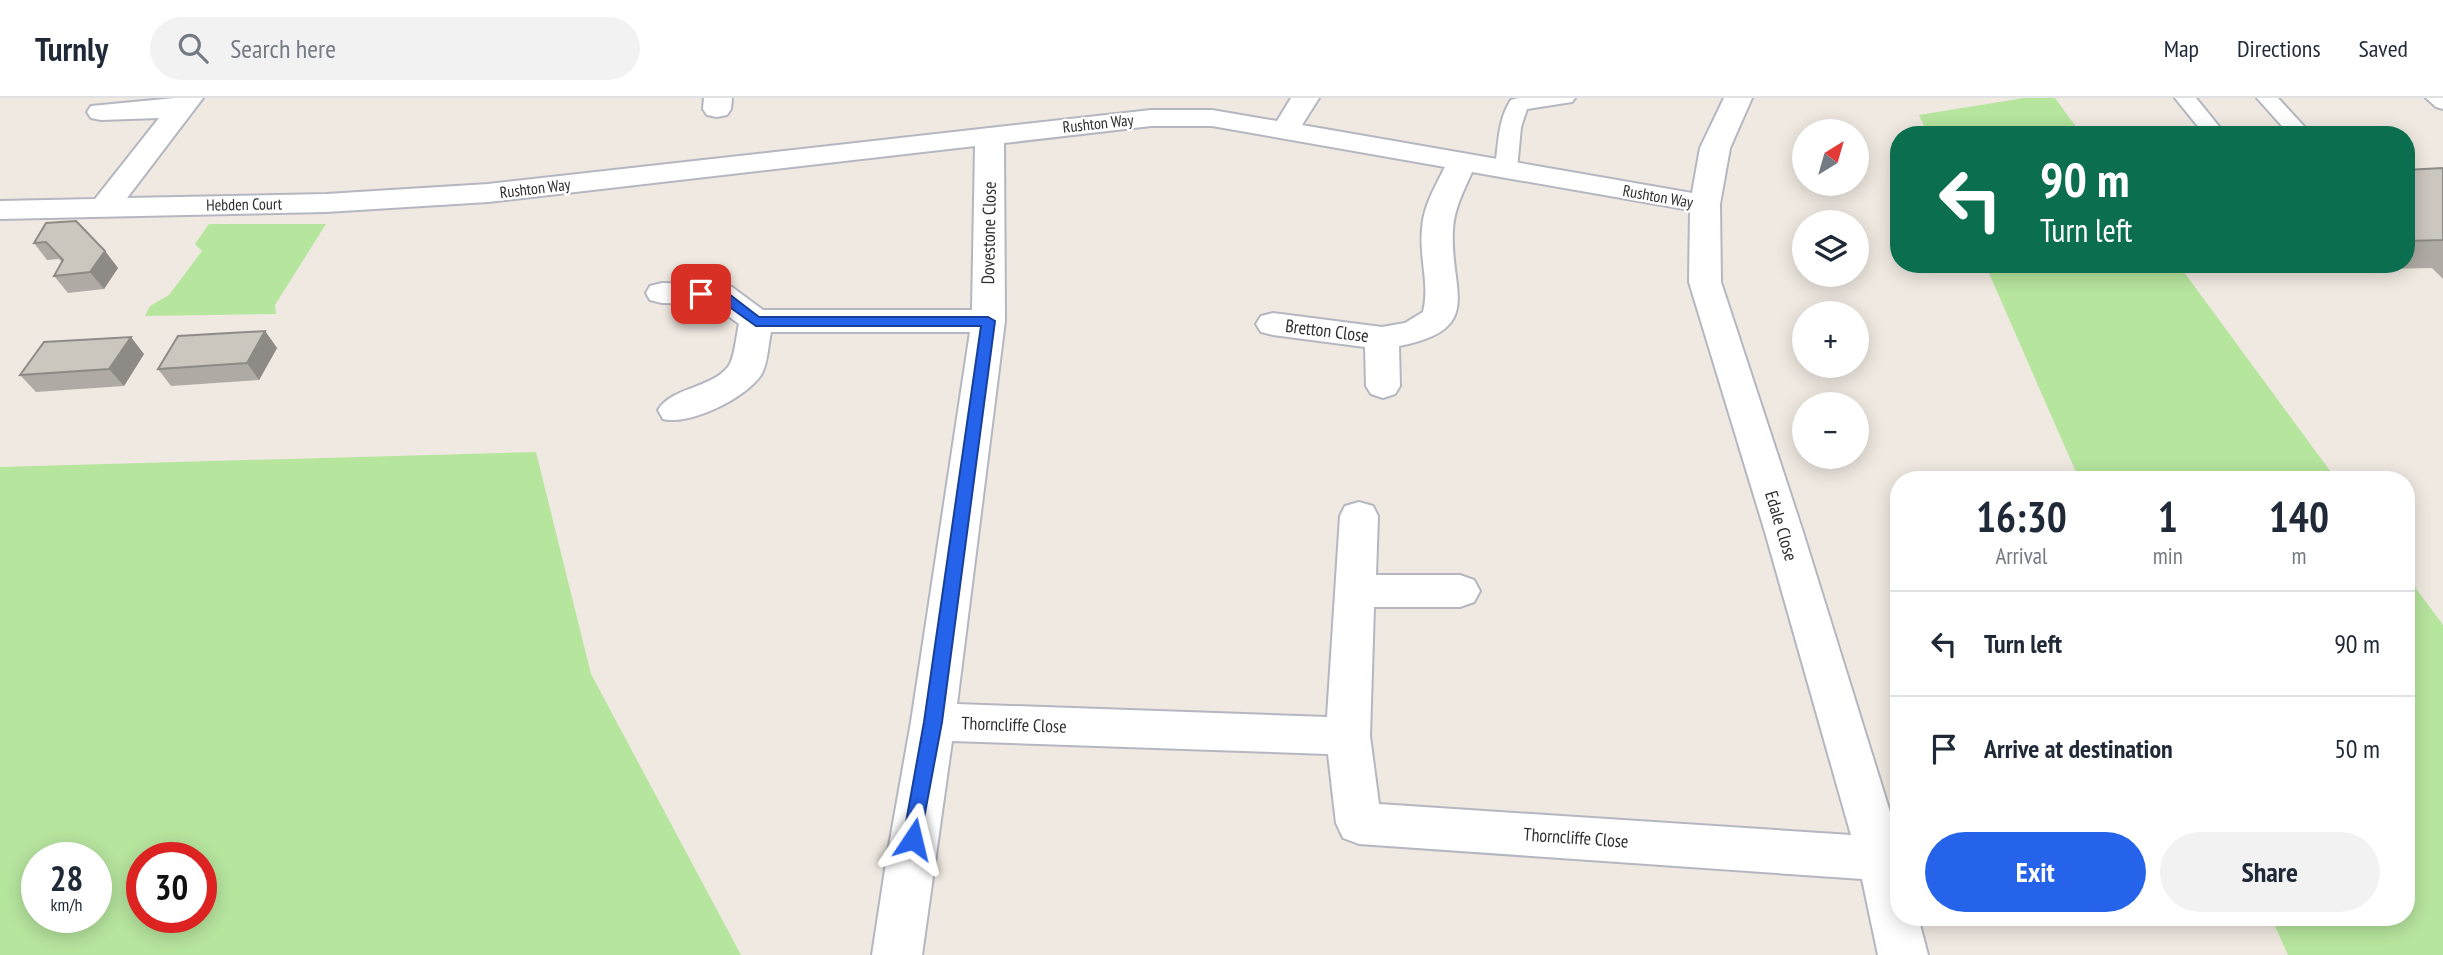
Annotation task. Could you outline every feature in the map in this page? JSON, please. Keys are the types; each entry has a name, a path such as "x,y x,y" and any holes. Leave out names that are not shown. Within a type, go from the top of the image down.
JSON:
{"street":[{"path":"1285,130 1304,98"},
{"name":"Edale Close","path":"1738,98 1715,148 1705,204 1705,282 1784,531 1881,859 1890,898"},
{"path":"101,112 186,103"},
{"path":"105,206 186,103"},
{"name":"Rushton Way","path":"488,193 1151,118 1212,118 1705,204"},
{"name":"Dovestone Close","path":"897,955 904,925 909,863 933,722 988,321 990,135"},
{"name":"Bretton Close","path":"1273,324 1382,338 1414,332 1438,318 1444,298 1436,230 1439,214 1462,162"},
{"name":"Hebden Court","path":"0,210 326,203 488,193"},
{"path":"662,293 720,294 756,321 988,321"},
{"path":"676,410 720,392 746,371 756,321"},
{"name":"Bretton Close","path":"1382,338 1383,386"},
{"name":"Thorncliffe Close","path":"1359,516 1348,736 1359,823 1881,859"},
{"path":"1355,591 1460,591"},
{"name":"Thorncliffe Close","path":"933,722 1348,736"},
{"name":"Edale Close","path":"1896,926 1903,955"}],"lane":[{"path":"1506,169 1517,101 1565,98"},
{"path":"2185,98 2208,126"},
{"path":"2267,98 2293,126"},
{"path":"2436,98 2443,103"}],"green space":[{"path":"2024,98 2055,98 2075,126 1924,126 1919,115"},
{"path":"209,224 326,224 275,305 276,314 145,316 150,306 169,295 202,251 195,244"},
{"path":"1989,273 2185,273 2330,471 2076,471"},
{"path":"536,452 591,674 741,955 0,955 0,467"},
{"path":"2415,587 2443,625 2443,955 2288,955 2275,926 2415,926"}],"building":[{"path":"2415,170 2443,170 2443,240 2415,241"},
{"path":"76,221 105,251 90,272 54,276 63,260 46,242 34,243 46,223"},
{"path":"265,331 247,363 158,369 178,336"},
{"path":"131,337 109,369 20,375 44,342"}],"route":[{"path":"701,294 720,294 756,321 988,321 933,722 913,839"}]}
